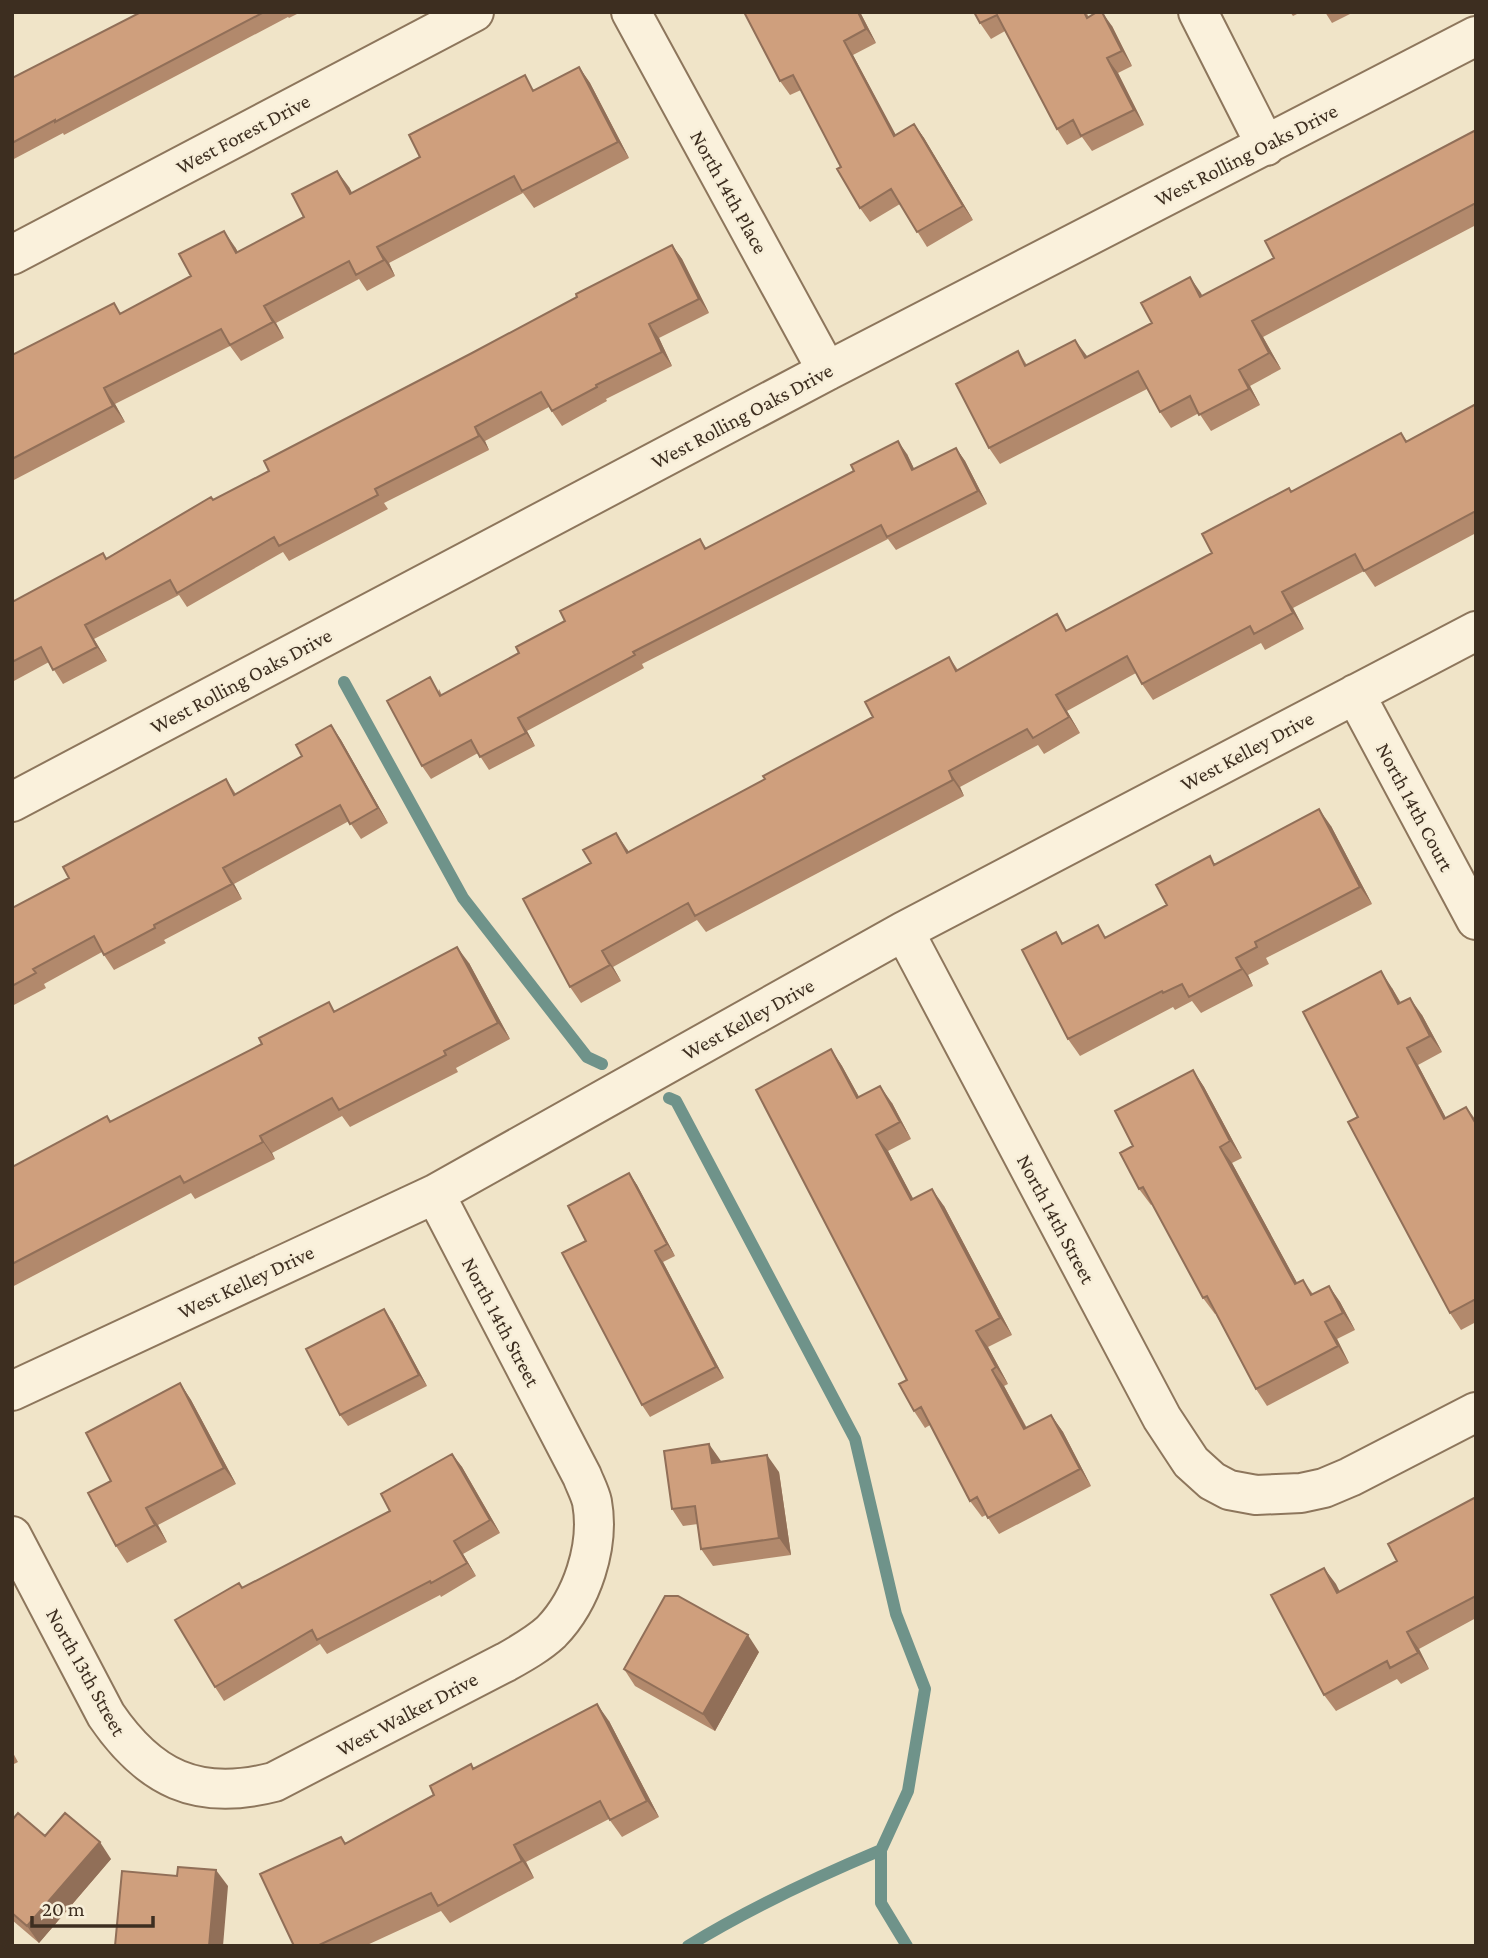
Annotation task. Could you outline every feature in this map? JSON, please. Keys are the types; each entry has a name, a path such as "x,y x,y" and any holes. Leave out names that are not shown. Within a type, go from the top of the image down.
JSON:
{"street":[{"name":"West Forest Drive","path":"12,255 474,12"},
{"name":"North 14th Place","path":"632,12 827,371"},
{"path":"1198,12 1266,146"},
{"name":"West Rolling Oaks Drive","path":"12,802 827,371 1476,36"},
{"name":"West Kelley Drive","path":"12,1391 435,1194 904,931 1476,631"},
{"name":"North 14th Court","path":"1355,694 1476,920"},
{"name":"North 14th Street","path":"904,931 1162,1418 1191,1462 1212,1481 1229,1490 1256,1494 1301,1493 1324,1488 1350,1478 1476,1412"},
{"name":"North 14th Street","path":"435,1194 592,1500 592,1543 586,1569"},
{"name":"North 13th Street","path":"12,1536 106,1715 121,1737 148,1764 187,1784"},
{"name":"West Walker Drive","path":"187,1784 223,1790 251,1788 274,1782 506,1662 550,1633 567,1612 586,1569"}],"building":[{"path":"141,12 264,12 12,143 12,78"},
{"path":"744,12 858,12 866,29 844,41 894,136 914,124 963,206 917,232 891,189 860,208 837,169 841,167 793,75 780,81"},
{"path":"974,12 1084,12 1087,18 1102,12 1122,51 1107,58 1134,110 1081,136 1073,120 1057,129 997,15 980,23"},
{"path":"579,67 618,142 522,191 514,176 377,247 384,260 356,275 349,261 264,306 273,322 230,345 221,329 104,388 113,406 12,459 12,355 114,303 120,314 191,276 179,254 224,231 236,253 304,217 292,194 337,171 350,194 420,157 409,135 525,75 533,91"},
{"path":"1476,130 1476,203 1252,321 1269,353 1239,370 1249,389 1199,415 1190,396 1160,412 1138,371 989,448 956,384 1018,351 1025,366 1075,340 1085,358 1152,323 1141,303 1190,277 1200,297 1274,258 1265,241"},
{"path":"672,245 699,299 649,324 662,352 596,385 597,387 552,411 541,392 475,427 479,436 375,489 378,495 279,546 274,537 177,593 170,580 85,625 97,647 53,670 41,647 12,662 12,602 103,553 106,559 211,497 213,500 269,471 264,461"},
{"path":"1476,404 1476,511 1364,571 1355,554 1282,592 1293,613 1254,634 1250,626 1142,684 1127,656 1056,695 1069,717 1033,738 1027,729 949,771 953,780 695,916 688,903 602,951 610,965 570,987 523,899 591,863 583,850 616,833 627,853 873,717 865,702 949,657 956,671 1057,614 1066,631 1212,553 1202,534 1289,488 1291,492 1401,433 1406,442"},
{"path":"898,441 912,470 956,448 978,491 887,537 881,525 633,652 635,655 518,718 526,733 480,757 471,740 422,766 387,701 430,677 440,696 519,653 516,647 565,621 560,611 700,539 705,549 854,471 851,465"},
{"path":"331,725 378,808 350,824 340,805 223,868 232,884 154,925 155,928 104,955 94,936 33,969 36,973 12,986 12,908 69,878 63,867 226,779 234,795 302,756 296,745"},
{"path":"1319,809 1360,887 1255,942 1257,947 1236,958 1242,969 1189,997 1182,984 1163,993 1162,991 1068,1039 1022,950 1056,932 1062,944 1098,925 1105,938 1167,905 1156,885 1210,856 1214,865"},
{"path":"457,947 498,1023 444,1051 446,1055 339,1110 332,1098 260,1136 263,1142 184,1183 180,1176 12,1264 12,1167 107,1116 110,1122 262,1044 259,1038 329,1002 334,1012"},
{"path":"1381,971 1398,1004 1410,998 1430,1036 1407,1048 1444,1119 1466,1107 1476,1124 1476,1299 1450,1313 1348,1122 1358,1117 1303,1012"},
{"path":"831,1049 857,1098 880,1086 900,1122 876,1135 911,1200 932,1189 1000,1318 976,1331 996,1367 992,1370 1024,1429 1051,1415 1080,1469 988,1518 977,1497 970,1501 921,1407 914,1411 899,1384 907,1380 756,1090"},
{"path":"1193,1070 1230,1141 1220,1147 1295,1284 1303,1280 1311,1295 1329,1286 1343,1313 1325,1322 1338,1346 1256,1389 1207,1296 1203,1298 1143,1187 1139,1189 1120,1153 1133,1146 1115,1111"},
{"path":"629,1173 667,1244 655,1251 716,1367 642,1405 562,1253 586,1241 568,1206"},
{"path":"384,1309 419,1375 340,1415 306,1349"},
{"path":"180,1383 224,1468 146,1508 155,1525 116,1546 88,1493 111,1481 86,1433"},
{"path":"709,1444 712,1463 767,1455 779,1538 701,1549 695,1506 672,1509 664,1451"},
{"path":"452,1454 490,1520 454,1541 467,1563 317,1640 312,1630 215,1687 175,1620 239,1583 242,1588 390,1511 381,1494"},
{"path":"1476,1497 1476,1596 1407,1632 1418,1653 1390,1668 1387,1661 1324,1695 1271,1595 1324,1568 1337,1593 1397,1561 1388,1544"},
{"path":"665,1596 678,1596 748,1635 703,1714 624,1669"},
{"path":"597,1704 647,1801 610,1820 600,1801 514,1845 522,1861 438,1906 431,1893 317,1946 294,1946 260,1874 341,1837 345,1844 434,1795 430,1786 471,1764 473,1769"},
{"path":"18,1813 45,1836 65,1813 100,1842 27,1926 12,1913 12,1820"},
{"path":"178,1867 216,1870 209,1946 115,1946 122,1871 177,1876"}],"waterway":[{"path":"344,682 463,898 587,1057 602,1064"},
{"path":"669,1098 676,1101 855,1439 896,1614 925,1689 908,1791 881,1850 881,1903 907,1946"},
{"path":"688,1946 783,1894 881,1850"}]}
